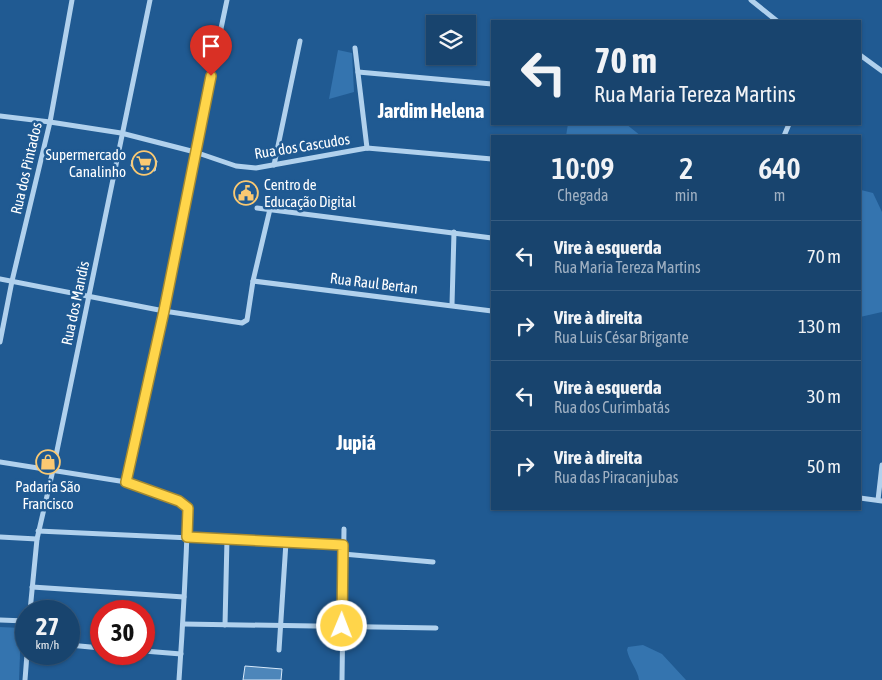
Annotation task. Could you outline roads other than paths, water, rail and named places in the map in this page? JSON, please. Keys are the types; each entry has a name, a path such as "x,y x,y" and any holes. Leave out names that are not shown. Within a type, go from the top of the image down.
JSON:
{"street":[{"name":"Rua dos Pintados","path":"0,342 12,280 50,122 72,0"},
{"name":"Rua dos Mandis","path":"31,600 38,532 90,297 150,0"},
{"path":"126,482 164,311 227,0"},
{"path":"751,0 776,20"},
{"path":"274,165 300,41"},
{"path":"355,48 367,148"},
{"path":"861,56 882,71"},
{"path":"358,72 491,84"},
{"name":"Rua dos Cascudos","path":"0,116 122,133 195,152 236,166 256,168 367,148 491,158"},
{"path":"257,208 491,238"},
{"path":"0,279 164,311 242,323 247,320 253,282 270,209"},
{"path":"452,306 454,232"},
{"name":"Rua Raul Bertan","path":"253,282 491,311"},
{"path":"0,462 126,482 179,501 188,508 179,680"},
{"path":"861,498 880,500 882,465"},
{"path":"342,680 344,529"},
{"path":"38,532 343,545"},
{"path":"0,537 37,539"},
{"path":"225,625 227,539"},
{"path":"280,650 286,542"},
{"path":"343,554 433,562"},
{"path":"32,588 184,597"},
{"path":"0,620 15,621"},
{"path":"183,624 436,628"},
{"path":"155,652 181,654"},
{"path":"26,680 27,665"}],"place":[{"name":"Supermercado Canalinho","path":"144,163"},
{"name":"Centro de Educação Digital","path":"246,193"},
{"name":"Padaria São Francisco","path":"48,462"}],"district":[{"name":"Jardim Helena","path":"431,110"},
{"name":"Jupiá","path":"356,442"}]}
